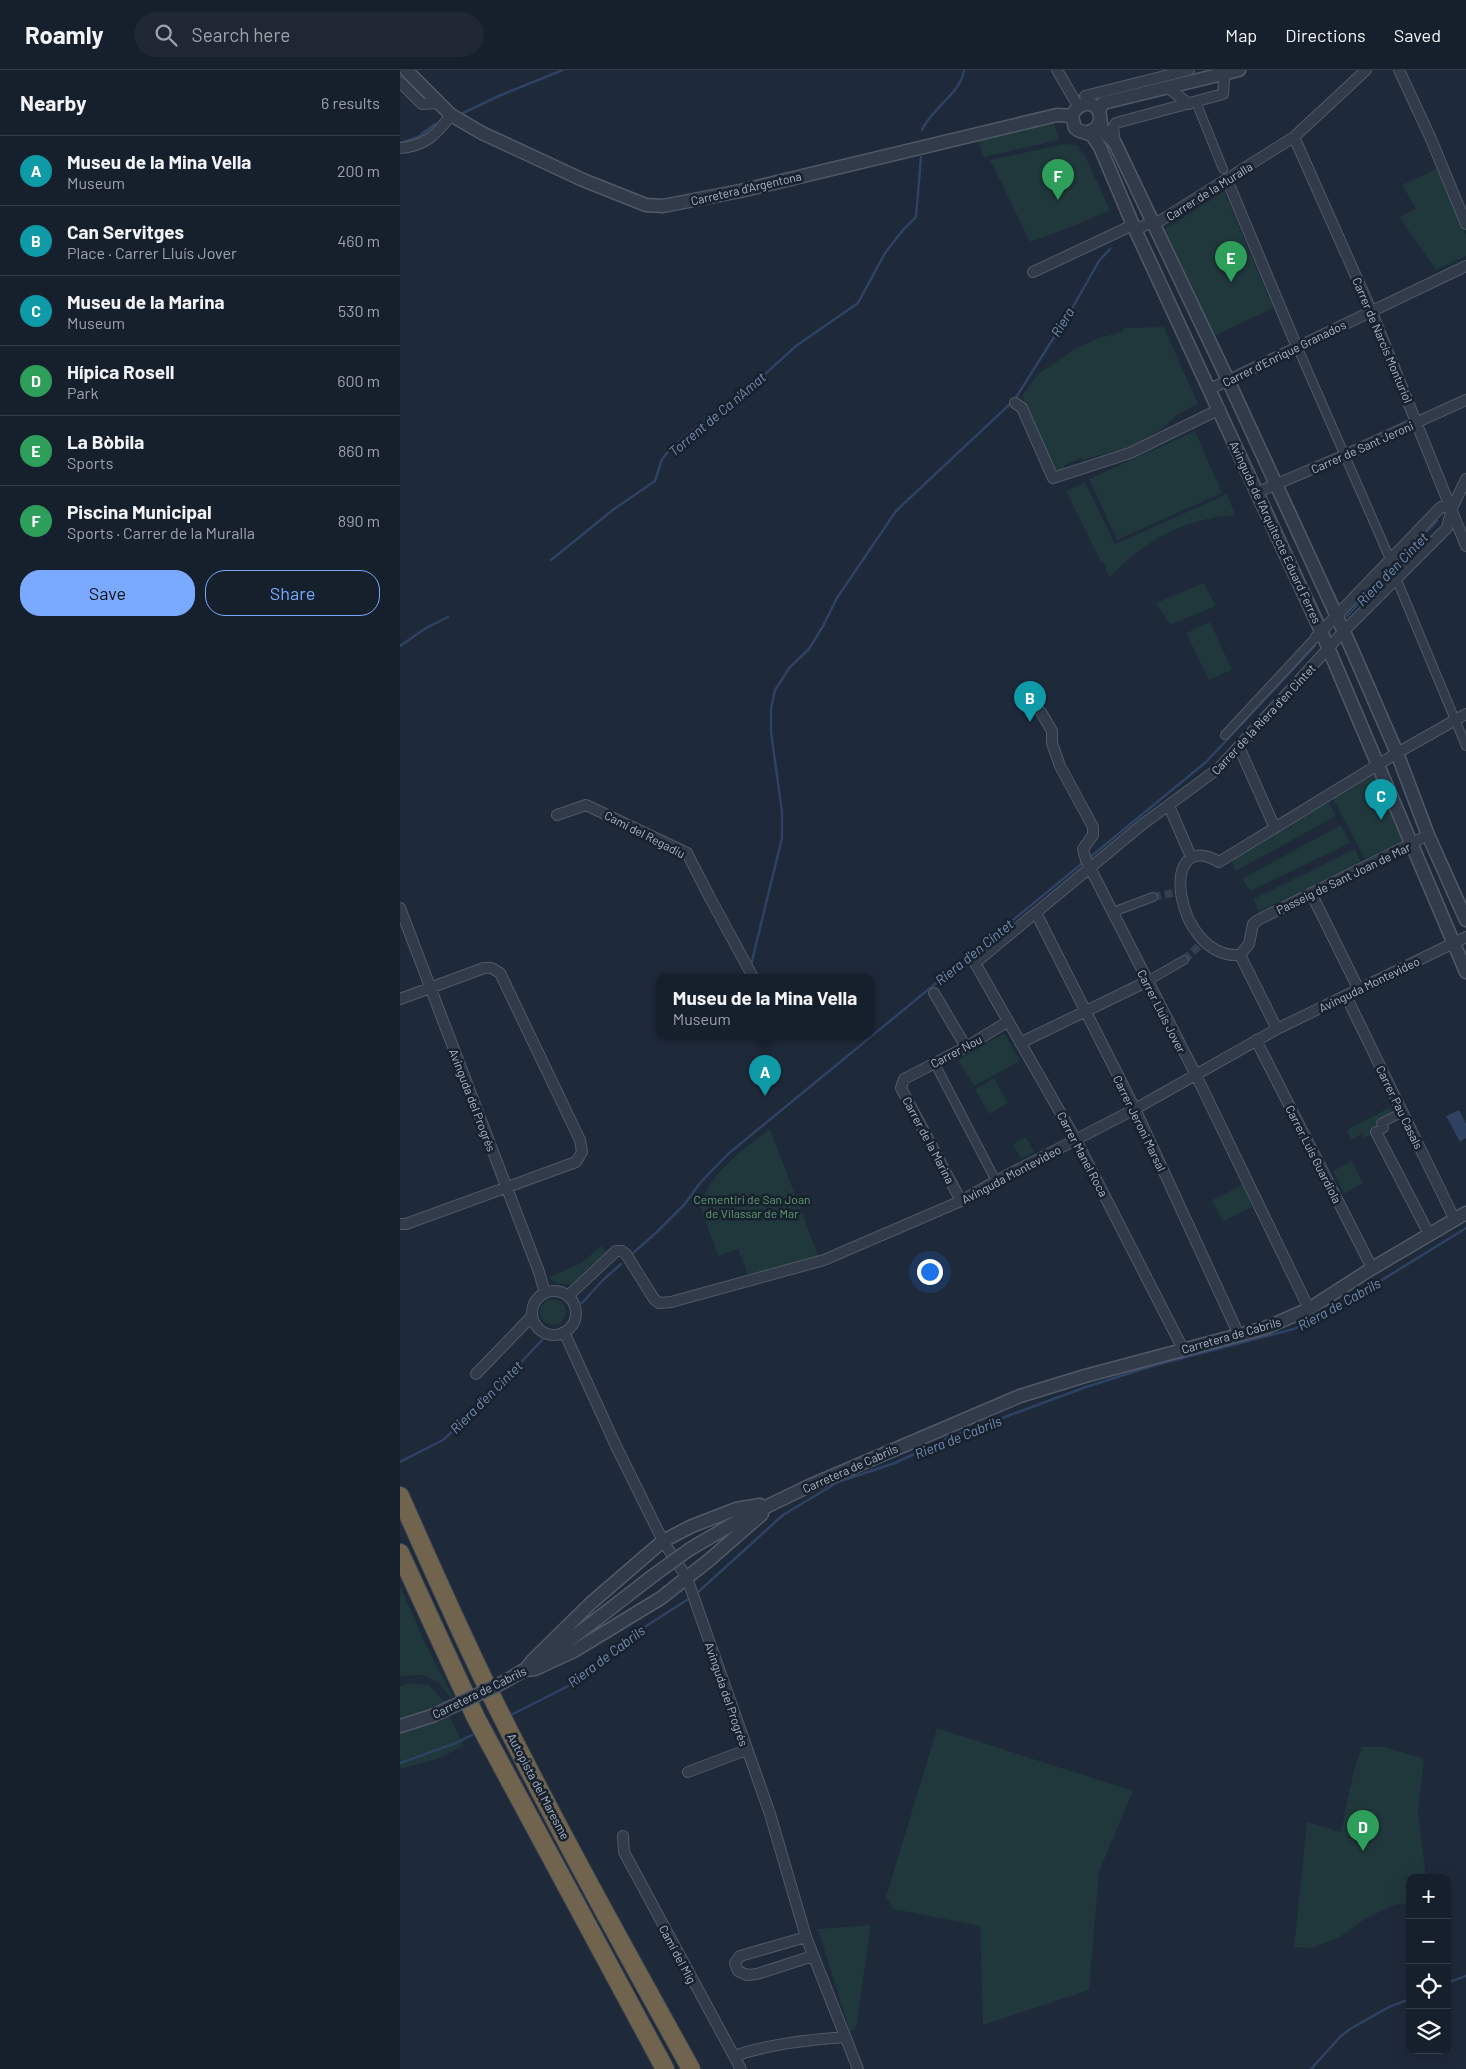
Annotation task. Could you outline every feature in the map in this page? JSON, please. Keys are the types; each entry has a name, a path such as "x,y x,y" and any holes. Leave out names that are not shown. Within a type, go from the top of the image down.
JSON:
{"highway":[{"name":"Autopista del Maresme","path":"400,1496 434,1576 498,1709 607,1918 691,2069"},
{"name":"Autopista del Maresme","path":"400,1553 476,1718 664,2069"}],"street":[{"name":"Carretera d'Argentona","path":"406,70 451,115 482,133 583,180 646,205 662,206 740,191 1056,115 1078,106"},
{"path":"1057,70 1078,106 1075,128 1088,133 1095,130 1103,103 1220,72 1239,70"},
{"path":"1078,106 1189,70"},
{"name":"Carrer de la Muralla","path":"1032,272 1133,225 1139,228 1150,223 1155,224 1294,137 1366,70"},
{"path":"1399,70 1431,139 1466,224"},
{"path":"1115,143 1113,128 1116,123 1223,94 1224,82 1220,72"},
{"name":"Carretera d'Argentona","path":"400,82 422,104 438,103"},
{"path":"1167,87 1192,103 1223,169"},
{"path":"1078,106 1089,104 1100,115"},
{"path":"400,148 413,147 436,136 451,115"},
{"name":"Avinguda de l'Arquitecte Eduard Ferres","path":"1100,115 1102,130 1115,143 1155,224 1343,632 1397,753 1428,836 1466,920"},
{"name":"Avinguda de l'Arquitecte Eduard Ferres","path":"1083,132 1092,135 1100,147 1133,225 1258,492 1319,634 1329,649 1466,972"},
{"name":"Carrer de Narcís Monturiol","path":"1294,137 1371,310 1466,546"},
{"path":"1230,187 1294,340"},
{"name":"Carrer d'Enrique Granados","path":"1210,389 1466,266"},
{"path":"1300,353 1390,559"},
{"name":"Carrer de Sant Jeroni","path":"1258,492 1466,400"},
{"path":"1016,403 1022,408 1053,478 1130,453 1220,409"},
{"name":"Carrer de la Riera d'en Cintet","path":"975,964 1144,824 1219,768 1343,632 1447,528 1451,507 1466,479"},
{"name":"Carrer de la Riera d'en Cintet","path":"1225,735 1335,616 1440,508 1451,507"},
{"path":"1396,578 1466,746"},
{"name":"Carrer Lluís Jover","path":"1041,712 1052,731 1052,743 1060,766 1093,827 1093,836 1083,849 1090,868 1146,982 1195,1074 1309,1309"},
{"path":"1277,1029 1240,955 1223,953 1204,941 1186,915 1180,891 1180,876 1184,864 1190,857 1199,855 1210,857 1218,862 1378,764 1466,714"},
{"path":"1239,747 1275,828"},
{"name":"Camí del Regadiu","path":"557,815 586,805 688,852 709,896 751,974"},
{"path":"1169,806 1190,857"},
{"name":"Passeig de Sant Joan de Mar","path":"1240,955 1249,944 1252,924 1258,920 1428,836"},
{"path":"1311,893 1359,990"},
{"path":"1113,912 1153,897"},
{"name":"Avinguda del Progrés","path":"400,908 539,1272 545,1293"},
{"name":"Carrer Jeroni Marsal","path":"1036,913 1135,1109 1239,1335"},
{"name":"Avinguda Montevideo","path":"568,1296 616,1251 622,1251 626,1254 654,1299 659,1303 671,1302 824,1260 962,1202 996,1181 1135,1109 1256,1040 1466,937"},
{"path":"1020,1043 1146,982 1184,960"},
{"name":"Carrer Manel Roca","path":"975,964 1076,1140 1183,1349"},
{"path":"400,999 484,968 491,968 500,973 580,1140 582,1152 576,1162 406,1224 400,1224"},
{"path":"934,993 966,1047"},
{"name":"Carrer Pau Casals","path":"1346,996 1403,1112 1460,1215"},
{"name":"Carrer Nou","path":"904,1078 966,1047 1007,1022"},
{"name":"Carrer Luís Guardiola","path":"1256,1040 1371,1269"},
{"path":"934,1062 996,1181"},
{"name":"Carrer de la Marina","path":"904,1078 901,1088 962,1202"},
{"path":"1403,1112 1382,1123 1384,1128 1376,1132 1429,1234"},
{"name":"Carretera de Cabrils","path":"400,1726 432,1716 525,1670 559,1648 690,1549 775,1502 1020,1396 1183,1349 1265,1328 1309,1309 1460,1215"},
{"path":"558,1291 568,1296 574,1304 576,1313 570,1327 564,1332 555,1335 544,1332 536,1326 532,1316 536,1300 545,1293 558,1291"},
{"path":"476,1374 532,1316"},
{"name":"Avinguda del Progrés","path":"564,1332 616,1446 663,1541 689,1584 770,1814 806,1937 858,2069"},
{"path":"525,1670 591,1603 663,1541 692,1526 736,1509 775,1502"},
{"path":"525,1670 535,1669 574,1651 661,1598 689,1584 775,1502"},
{"path":"688,1772 746,1750"},
{"name":"Camí del Mig","path":"623,1836 624,1852 740,2069"},
{"path":"806,1937 740,1956 735,1963 738,1971 747,1975 757,1974 813,1956"},
{"path":"734,2056 759,2048 799,2040 844,2037"}],"green space":[{"path":"1054,123 1059,140 984,157 977,139"},
{"path":"1064,144 1077,145 1085,156 1110,210 1030,242 990,160"},
{"path":"1438,168 1466,235 1466,256 1436,270 1399,217 1416,209 1402,185"},
{"path":"1224,191 1273,308 1212,337 1164,230"},
{"path":"1164,327 1198,404 1177,415 1159,431 1131,447 1082,460 1081,458 1064,466 1065,469 1056,473 1022,396 1037,375 1076,348 1098,338 1123,332 1124,328"},
{"path":"1195,431 1222,493 1117,540 1089,479"},
{"path":"1085,482 1115,544 1227,494 1235,515 1198,521 1166,534 1136,553 1109,578 1103,561 1101,562 1066,491"},
{"path":"1204,583 1216,606 1170,625 1156,603"},
{"path":"1210,622 1232,670 1209,680 1186,633"},
{"path":"1375,772 1402,839 1401,842 1365,859 1332,797"},
{"path":"1328,801 1336,816 1236,871 1230,859"},
{"path":"1341,825 1350,843 1250,891 1242,879"},
{"path":"1355,849 1361,862 1259,912 1253,899"},
{"path":"1004,1033 1020,1061 974,1086 958,1060"},
{"path":"994,1078 1008,1103 989,1114 975,1090"},
{"path":"1390,1107 1395,1117 1383,1124 1385,1128 1364,1138 1361,1134 1352,1140 1347,1130"},
{"name":"Cementiri de San Joan de Vilassar de Mar","path":"770,1129 819,1258 749,1278 738,1249 718,1256 699,1203 703,1200 707,1189 722,1169 741,1151"},
{"path":"1026,1137 1034,1152 1021,1159 1013,1144"},
{"path":"1352,1161 1363,1183 1344,1194 1333,1171"},
{"path":"1244,1184 1252,1207 1223,1222 1212,1200"},
{"path":"601,1246 606,1251 572,1284 559,1284 549,1277 581,1263"},
{"path":"553,1299 562,1303 566,1312 562,1321 553,1325 544,1321 540,1312 544,1303"},
{"path":"400,1586 427,1647 453,1696 450,1698 440,1684 424,1675 400,1676"},
{"path":"412,1683 429,1685 446,1703 432,1711 400,1720 400,1686"},
{"path":"449,1715 464,1746 437,1759 400,1769 400,1733"},
{"path":"937,1728 1133,1791 1099,1872 1089,1990 983,2025 980,1926 893,1909 886,1897"},
{"path":"1362,1747 1385,1747 1424,1759 1418,1812 1426,1874 1406,1874 1406,1904 1394,1905 1365,1919 1340,1937 1311,1948 1294,1947 1307,1822 1341,1832 1354,1769"},
{"path":"871,1925 856,2029 850,2032 818,1929"}],"water":[{"path":"1459,1110 1466,1124 1466,1138 1460,1142 1446,1116"}],"waterway":[{"path":"463,113 501,95 563,70"},
{"name":"Torrent de Ca n'Amat","path":"922,130 926,122 958,86 964,70"},
{"path":"401,143 418,137 435,124"},
{"name":"Torrent de Ca n'Amat","path":"551,560 614,509 655,481 662,459 671,448 698,426 731,405 796,346 858,303 885,253 916,217 921,157"},
{"name":"Riera","path":"1015,399 1070,312 1099,261 1110,249"},
{"path":"751,965 782,838 782,812 771,732 771,709 775,690 790,667 809,649 837,598 896,511 1011,403"},
{"name":"Riera d'en Cintet","path":"1347,616 1437,521"},
{"name":"Torrent de Ca n'Amat","path":"400,646 426,628 448,617"},
{"name":"Riera d'en Cintet","path":"1089,858 1206,762 1315,646"},
{"name":"Riera d'en Cintet","path":"874,1034 1085,861"},
{"name":"Riera d'en Cintet","path":"632,1254 684,1205 700,1183 728,1154 868,1039"},
{"name":"Riera de Cabrils","path":"697,1593 783,1515 838,1482 895,1463 948,1438 1086,1387 1152,1366 1294,1329 1343,1304 1466,1228"},
{"name":"Riera d'en Cintet","path":"582,1303 621,1264"},
{"name":"Riera d'en Cintet","path":"400,1462 443,1440 477,1409 542,1340"},
{"name":"Riera de Cabrils","path":"509,1716 580,1680 615,1646 690,1598"},
{"name":"Riera de Cabrils","path":"400,1763 456,1743 472,1735"},
{"path":"1451,1982 1466,1976"},
{"path":"1311,2069 1340,2037 1350,2029 1389,2007 1406,2001"}],"tunnel":[{"path":"1153,897 1173,893"},
{"path":"1184,960 1200,945"}],"place":[{"name":"Piscina Municipal","path":"1058,200"},
{"name":"La Bòbila","path":"1231,282"},
{"name":"Can Servitges","path":"1030,722"},
{"name":"Museu de la Marina","path":"1381,820"},
{"name":"Museu de la Mina Vella","path":"765,1096"},
{"name":"Hípica Rosell","path":"1363,1851"}]}
